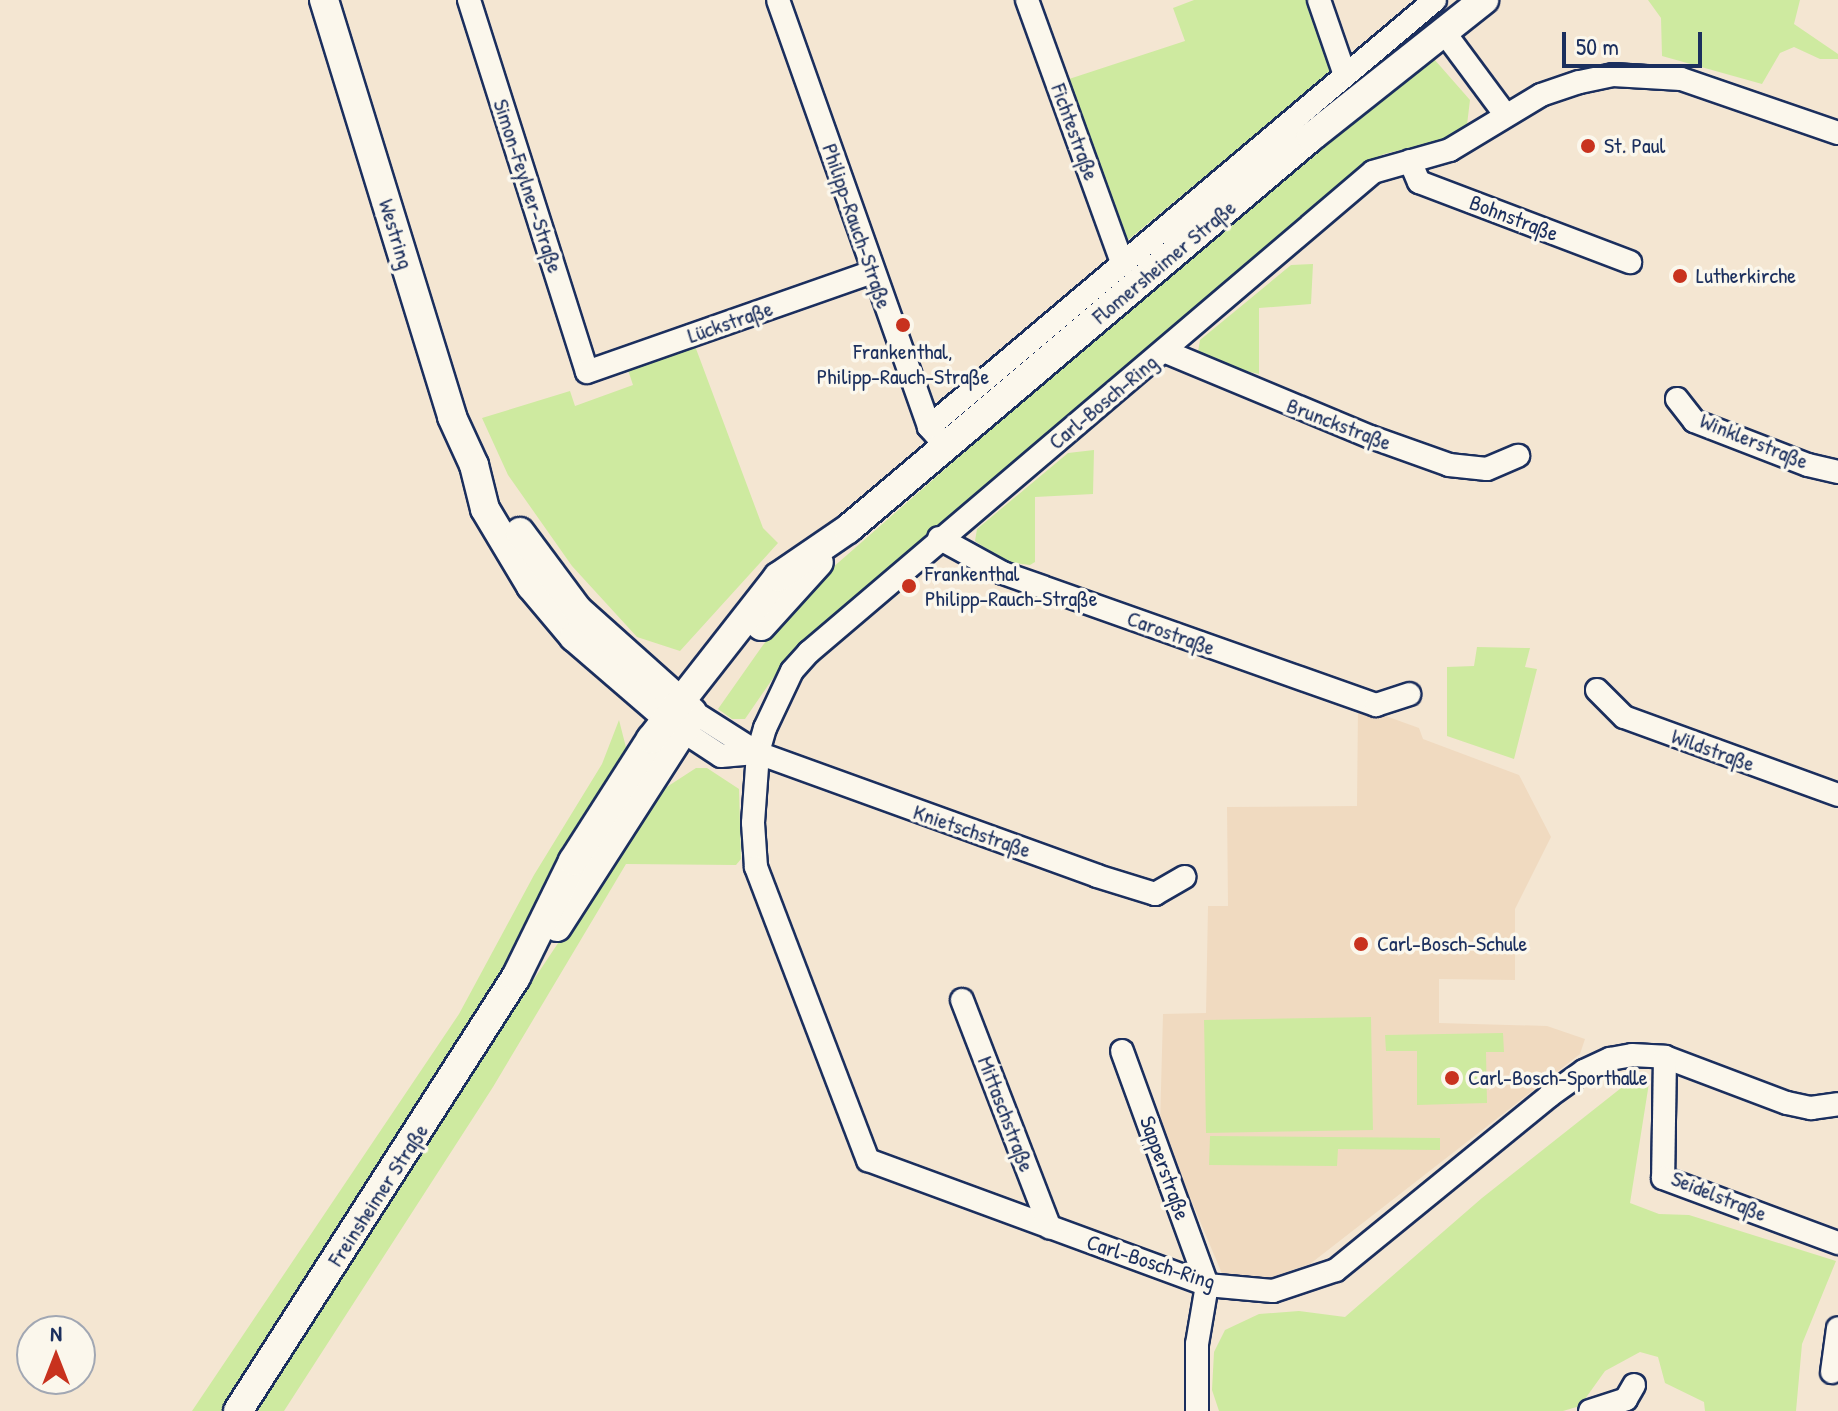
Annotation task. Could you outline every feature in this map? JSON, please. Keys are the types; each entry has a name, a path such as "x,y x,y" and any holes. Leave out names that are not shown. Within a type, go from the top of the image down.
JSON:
{"main road":[{"name":"Westring","path":"324,0 452,417 474,465 485,509 531,586 574,637 681,716"},
{"name":"Flomersheimer Straße","path":"681,716 778,577 848,529 937,437 1484,0"},
{"name":"Freinsheimer Straße","path":"238,1411 516,977 573,861 681,716"}],"street":[{"name":"Simon-Feylner-Straße","path":"469,0 587,372"},
{"name":"Philipp-Rauch-Straße","path":"778,0 873,272 937,437"},
{"name":"Fichtestraße","path":"1027,0 1123,265"},
{"path":"1319,0 1345,75"},
{"name":"Flomersheimer Straße","path":"937,437 1123,265 1435,0"},
{"path":"1444,32 1505,114"},
{"name":"Carl-Bosch-Ring","path":"1838,133 1712,87 1656,76 1613,75 1541,95 1450,150 1373,172 939,538 823,637 800,661 778,697 758,753 753,823 756,867 868,1160 1207,1285 1273,1291 1336,1270 1437,1185 1584,1071 1610,1059 1632,1055 1665,1057 1787,1103 1811,1108 1838,1104"},
{"name":"Bohnstraße","path":"1410,161 1419,182 1630,262"},
{"name":"Lückstraße","path":"587,372 873,272"},
{"name":"Brunckstraße","path":"1164,351 1371,437 1449,465 1487,469 1518,456"},
{"name":"Winklerstraße","path":"1677,399 1694,421 1808,465 1838,472"},
{"name":"Carostraße","path":"939,538 1003,573 1376,705 1409,694"},
{"name":"Wildstraße","path":"1597,690 1624,717 1838,795"},
{"path":"681,716 758,753"},
{"name":"Knietschstraße","path":"758,753 927,817 1155,894 1185,877"},
{"name":"Mittaschstraße","path":"962,1000 1050,1228"},
{"name":"Sapperstraße","path":"1122,1051 1207,1285"},
{"name":"Seidelstraße","path":"1665,1057 1663,1178 1838,1243"},
{"path":"1197,1411 1197,1344 1207,1285"},
{"path":"1832,1372 1838,1328"},
{"path":"1590,1411 1626,1399 1634,1385"}],"shaded area":[{"name":"Carl-Bosch-Schule","path":"1358,706 1419,728 1423,739 1519,775 1551,837 1515,909 1515,980 1439,979 1439,1023 1547,1026 1585,1039 1580,1054 1310,1264 1269,1278 1223,1276 1160,1126 1163,1014 1206,1013 1208,906 1228,906 1227,807 1357,806"}],"green space":[{"path":"1194,0 1310,0 1334,69 1128,240 1116,222 1066,80 1185,41 1173,8"},
{"path":"1648,0 1800,0 1794,24 1838,54 1838,59 1820,59 1794,47 1780,53 1762,84 1662,56 1661,18"},
{"path":"1434,59 1470,100 1467,125 1450,138 1384,154 1361,165 816,630 780,668 745,719 732,719 718,709 763,645 823,576 1185,259"},
{"path":"1313,264 1311,304 1259,308 1259,374 1232,368 1198,352 1200,340 1291,265"},
{"path":"695,346 763,528 778,543 680,651 637,637 572,566 508,475 482,418 570,391 575,406 633,385 628,370"},
{"path":"1094,450 1093,494 1035,497 1035,562 1030,565 1005,562 975,541 977,529 1068,453"},
{"path":"1477,647 1530,648 1525,667 1537,669 1514,759 1447,736 1447,667 1474,666"},
{"path":"619,720 630,763 466,1032 228,1411 192,1411 459,1014 534,875 602,764"},
{"path":"696,768 707,768 739,789 741,859 736,865 626,864 493,1087 284,1411 253,1411 383,1205 659,792"},
{"path":"1371,1017 1373,1130 1206,1133 1204,1020"},
{"name":"Carl-Bosch-Sporthalle","path":"1503,1033 1504,1052 1486,1052 1487,1103 1417,1105 1417,1051 1386,1051 1385,1035"},
{"path":"1635,1077 1649,1083 1630,1203 1659,1214 1689,1215 1836,1261 1802,1344 1796,1411 1705,1411 1704,1402 1665,1383 1658,1357 1640,1352 1605,1371 1580,1406 1563,1411 1219,1411 1212,1390 1214,1352 1225,1330 1259,1314 1299,1311 1345,1317 1482,1198"},
{"path":"1210,1136 1440,1138 1440,1150 1338,1149 1337,1166 1209,1165"}],"place":[{"name":"St. Paul","path":"1588,146"},
{"name":"Lutherkirche","path":"1680,276"},
{"name":"Frankenthal, Philipp-Rauch-Straße","path":"903,325"},
{"name":"Frankenthal Philipp-Rauch-Straße","path":"909,586"},
{"name":"Carl-Bosch-Schule","path":"1361,944"},
{"name":"Carl-Bosch-Sporthalle","path":"1452,1078"}]}
